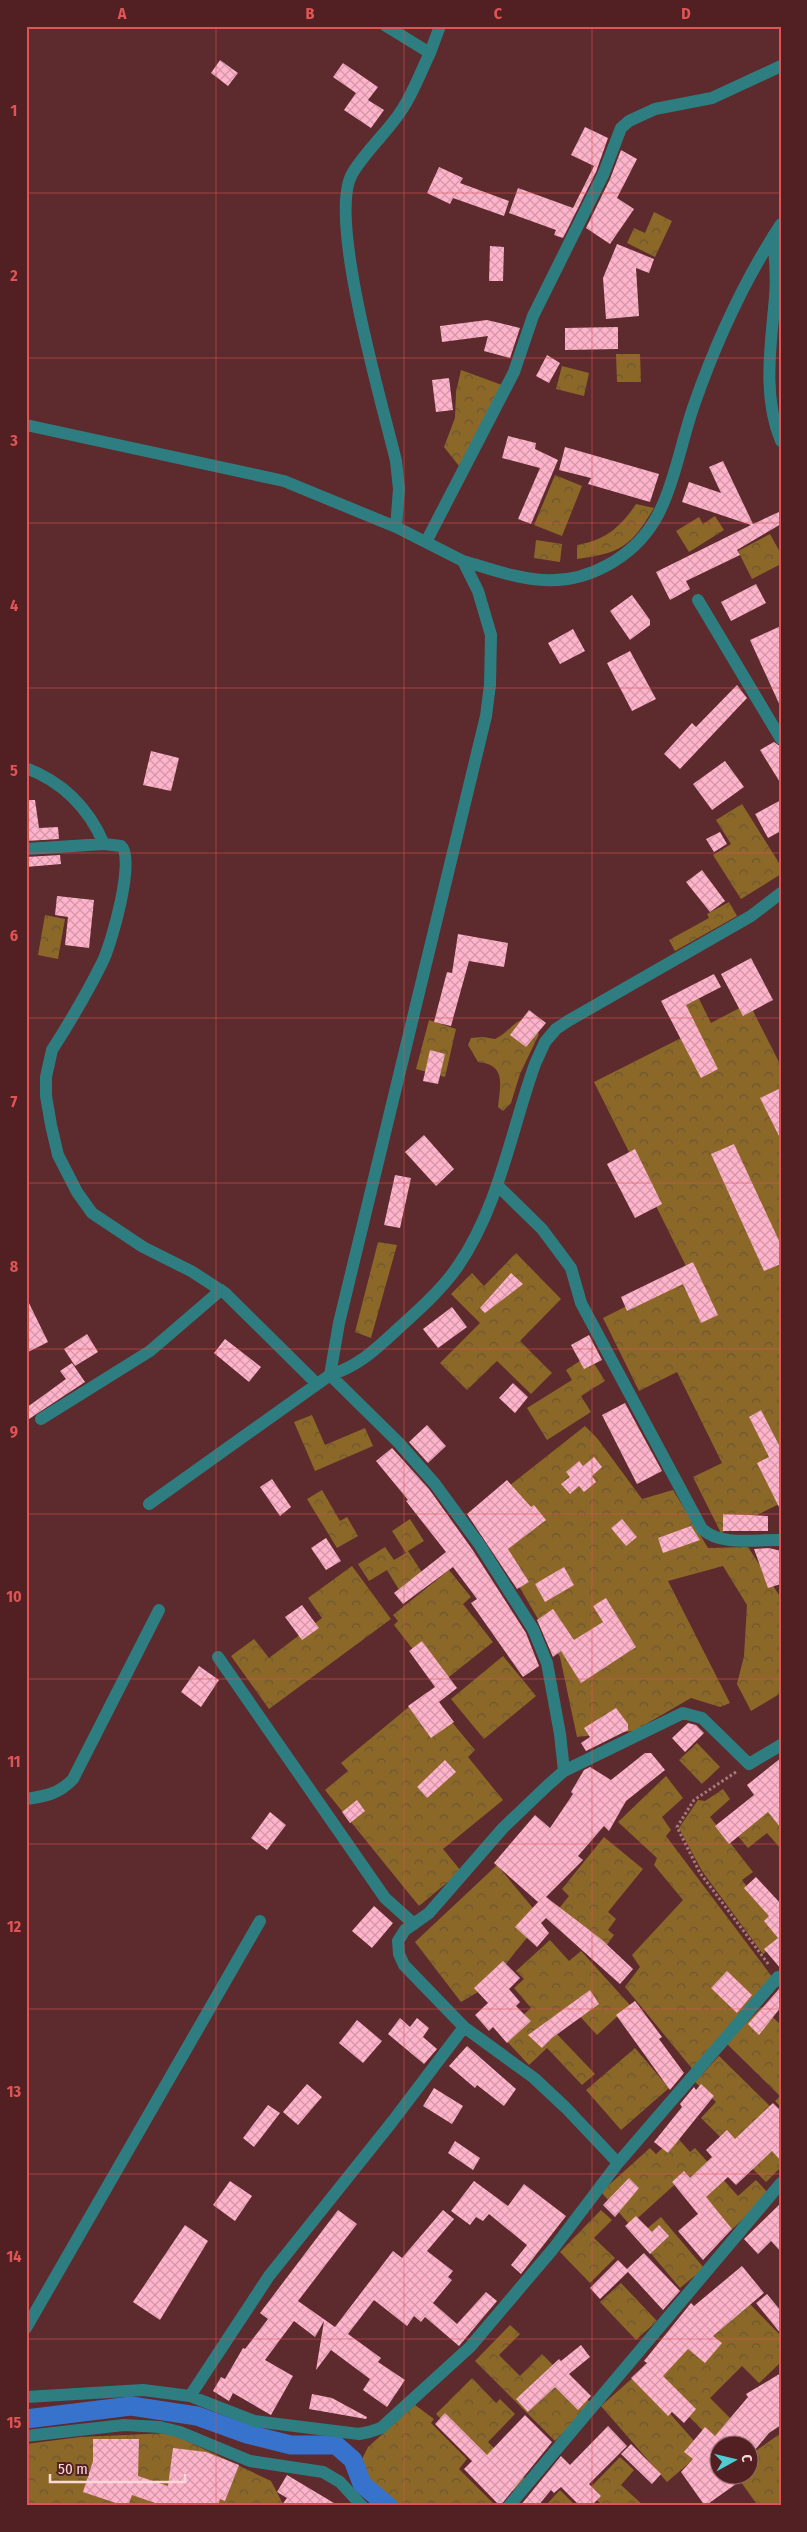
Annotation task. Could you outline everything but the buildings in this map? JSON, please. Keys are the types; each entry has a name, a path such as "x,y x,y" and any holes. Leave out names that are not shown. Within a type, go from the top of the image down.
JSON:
{"lane":[{"path":"386,26 430,53"},
{"path":"396,527 399,489 396,461 356,294 345,226 346,203 352,175 404,108 430,53 440,26"},
{"path":"426,542 514,372 534,316 603,176 621,128 629,121 655,109 712,98 781,66"},
{"path":"26,425 284,481 396,527 463,560 543,580 582,576 619,559 640,540 656,519 691,414 718,345 773,235 781,224"},
{"path":"773,235 776,278 769,367 772,409 781,441"},
{"path":"330,1374 342,1313 486,716 490,685 491,635 478,591 463,560"},
{"path":"698,600 781,739"},
{"path":"26,768 70,794 90,815 104,844"},
{"path":"26,848 114,844 125,849 124,882 103,962 52,1050 48,1065 46,1096 58,1155 77,1192 92,1213 144,1247 191,1271 221,1290 249,1315 317,1384"},
{"path":"149,1504 330,1374 362,1361 415,1314 450,1277 468,1251 497,1185 535,1064 545,1042 556,1029 586,1009 751,916 781,893"},
{"path":"497,1185 542,1229 571,1268 581,1302 702,1529 720,1539 781,1540"},
{"path":"41,1419 150,1351 221,1290"},
{"path":"330,1374 399,1443 435,1484 479,1544 533,1629 547,1663 560,1734 564,1771"},
{"path":"26,1799 50,1796 62,1790 73,1779 159,1610"},
{"path":"218,1657 385,1898 414,1924"},
{"path":"618,2164 566,2108 534,2078 464,2027 404,1965 399,1954 398,1941 405,1930 429,1913 503,1828 564,1771 683,1713 702,1718 749,1764 781,1745"},
{"path":"26,2328 260,1921"},
{"path":"26,2398 143,2390 190,2396 254,2421 359,2434 381,2428 470,2348 553,2250 618,2164 779,1979"},
{"path":"190,2396 269,2276 392,2122 464,2027"},
{"path":"509,2506 781,2183"},
{"path":"26,2436 124,2425 160,2427 180,2432 250,2461 323,2472 340,2482 362,2506"}],"path":[{"path":"749,1764 694,1800 677,1827 700,1873 779,1979"}],"green space":[{"path":"654,212 672,221 655,257 627,243 634,228 645,233"},
{"path":"616,354 640,354 641,382 617,382"},
{"path":"562,366 589,373 584,396 556,389"},
{"path":"461,370 502,385 459,466 444,447 455,418 456,392"},
{"path":"555,475 582,486 562,536 534,525"},
{"path":"636,504 654,508 639,531 624,546 605,554 577,559 577,545 596,540 611,532 624,520"},
{"path":"715,516 724,530 689,552 676,531 699,517 703,524"},
{"path":"770,534 781,554 781,564 752,579 738,551"},
{"path":"536,540 562,544 560,562 534,558"},
{"path":"742,804 781,866 781,874 741,899 713,855 731,844 716,820"},
{"path":"729,902 737,916 675,951 669,940 709,918 707,914"},
{"path":"45,915 65,919 58,959 38,955"},
{"path":"697,995 711,1023 749,1003 781,1066 781,1503 721,1533 693,1477 722,1463 677,1372 639,1391 603,1318 690,1274 594,1082 685,1036 671,1008"},
{"path":"429,1020 456,1029 445,1077 416,1069"},
{"path":"521,1020 539,1034 520,1074 511,1103 503,1111 498,1107 500,1077 498,1072 494,1067 478,1062 468,1045 471,1038 495,1039"},
{"path":"378,1242 397,1245 371,1338 355,1332"},
{"path":"516,1253 561,1299 520,1341 552,1373 531,1394 497,1361 467,1390 440,1363 480,1323 451,1294 472,1273 484,1286"},
{"path":"589,1355 605,1381 581,1396 591,1412 547,1440 527,1408 572,1380 566,1370"},
{"path":"312,1415 325,1445 365,1428 373,1446 315,1471 294,1422"},
{"path":"585,1426 597,1438 642,1499 673,1490 708,1548 748,1547 781,1598 781,1693 751,1711 737,1684 744,1656 747,1605 723,1566 668,1581 730,1703 720,1707 691,1698 634,1731 577,1737 560,1657 476,1512"},
{"path":"322,1490 340,1521 347,1517 358,1536 337,1548 307,1499"},
{"path":"410,1519 424,1541 408,1551 425,1577 401,1593 387,1570 369,1581 358,1564 385,1547 394,1560 406,1553 392,1531"},
{"path":"352,1566 391,1619 269,1709 231,1656 254,1639 269,1658 322,1618 308,1598"},
{"path":"449,1570 471,1597 463,1604 493,1642 440,1684 394,1625 398,1621 393,1615"},
{"path":"503,1656 536,1696 484,1739 451,1699"},
{"path":"427,1692 475,1750 468,1757 503,1800 443,1849 461,1871 419,1906 325,1790 348,1771 341,1763"},
{"path":"697,1743 720,1767 702,1784 679,1760"},
{"path":"666,1776 683,1798 662,1817 671,1830 666,1836 773,1978 694,2071 625,1987 640,1967 632,1955 683,1900 654,1865 657,1858 618,1822"},
{"path":"723,1789 730,1799 710,1817 753,1872 742,1880 781,1930 781,1943 763,1954 702,1871 679,1828 698,1800 705,1801"},
{"path":"781,1796 781,1849 767,1833 748,1848 727,1823"},
{"path":"604,1837 643,1869 608,1912 616,1919 608,1930 614,1935 604,1949 557,1911 569,1896 562,1889"},
{"path":"497,1865 542,1919 488,1986 461,2002 415,1942"},
{"path":"550,1940 569,1961 581,1951 630,2005 597,2035 576,2012 555,2032 595,2074 582,2085 547,2048 529,2065 501,2035 531,2008 514,1988 524,1979 516,1971"},
{"path":"762,2007 781,2025 781,2107 775,2101 780,2096 726,2043"},
{"path":"635,2048 669,2088 621,2130 586,2090"},
{"path":"719,2056 781,2117 781,2167 766,2182 701,2118 716,2102 695,2082"},
{"path":"676,2136 690,2152 695,2148 738,2196 756,2180 770,2195 730,2231 682,2178 630,2225 601,2192 650,2148 656,2154"},
{"path":"601,2210 612,2220 594,2238 615,2258 590,2283 560,2252"},
{"path":"661,2217 704,2268 680,2288 637,2237"},
{"path":"621,2283 657,2321 636,2340 600,2302"},
{"path":"747,2301 781,2336 781,2362 759,2383 742,2366 710,2398 736,2424 726,2434 710,2434 710,2438 644,2371"},
{"path":"510,2325 520,2334 499,2355 520,2376 542,2354 592,2404 555,2441 475,2361"},
{"path":"636,2375 703,2451 667,2482 601,2406"},
{"path":"472,2378 496,2403 500,2399 515,2414 488,2442 525,2479 513,2491 436,2414"},
{"path":"415,2405 434,2419 431,2423 467,2459 459,2469 496,2506 393,2506 365,2484 358,2467 368,2447"},
{"path":"170,2433 271,2481 284,2506 26,2506 26,2444 80,2437"},
{"path":"781,2433 781,2506 758,2506 742,2484 760,2484 760,2448"},
{"path":"620,2457 634,2470 621,2485 644,2506 603,2506 587,2491"},
{"path":"560,2490 576,2506 545,2506"}],"waterway":[{"path":"26,2419 131,2406 197,2416 247,2434 291,2445 336,2445 353,2460 362,2484 388,2506"}]}
